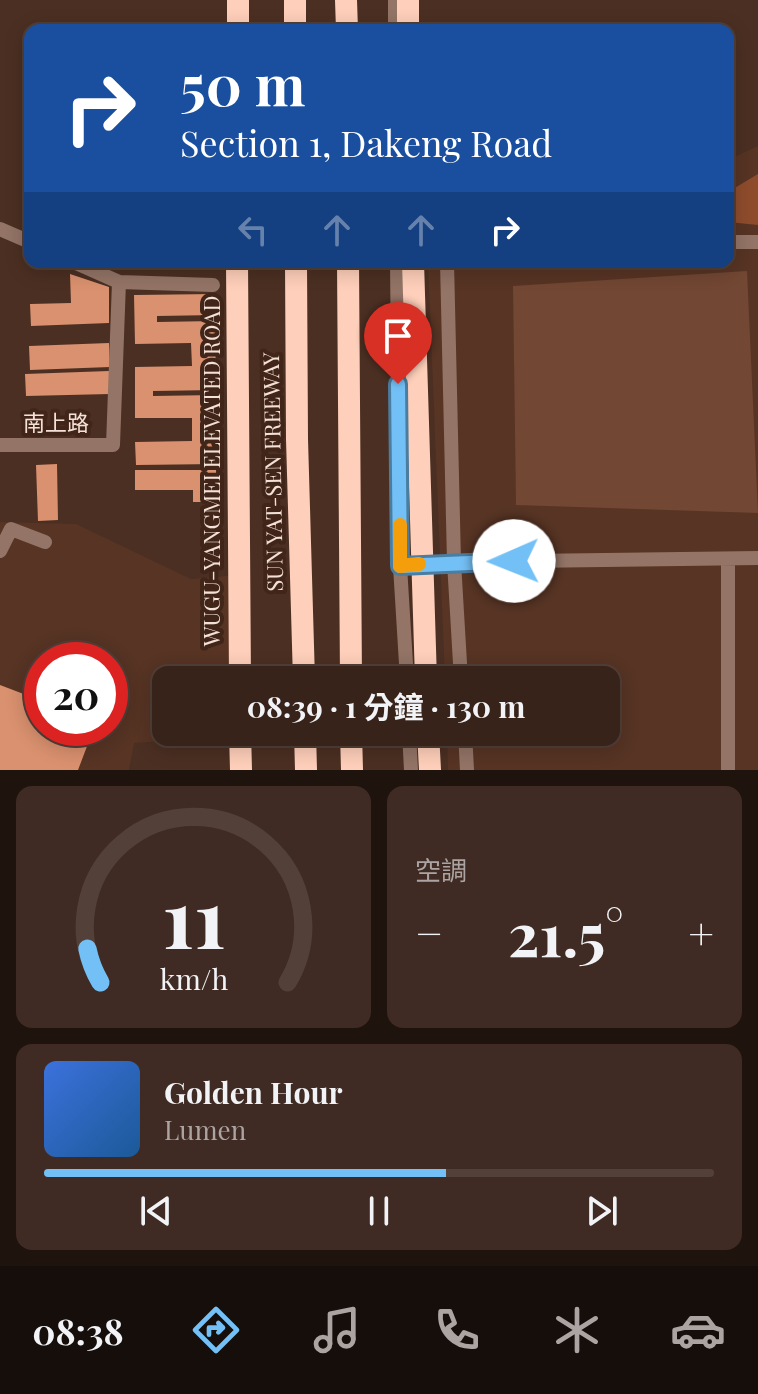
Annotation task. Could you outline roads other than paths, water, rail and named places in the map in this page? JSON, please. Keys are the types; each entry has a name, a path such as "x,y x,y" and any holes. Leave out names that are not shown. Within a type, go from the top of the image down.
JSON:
{"highway":[{"path":"238,0 238,24"},
{"path":"295,0 295,24"},
{"path":"346,0 347,24"},
{"path":"405,0 407,24"},
{"name":"WUGU-YANGMEI ELEVATED ROAD","path":"237,268 240,666"},
{"name":"SUN YAT-SEN FREEWAY","path":"296,268 304,666"},
{"path":"348,268 351,666"},
{"path":"413,268 426,666"},
{"path":"240,746 241,770"},
{"path":"305,746 306,770"},
{"path":"351,746 352,770"},
{"path":"429,746 430,770"}],"street":[{"path":"395,0 396,24"},
{"path":"398,24 405,0"},
{"path":"0,229 24,239"},
{"path":"734,242 758,242"},
{"path":"88,268 119,282 213,285"},
{"path":"397,268 400,566 406,666"},
{"path":"447,268 454,562 460,666"},
{"name":"南上路","path":"0,445 113,445 119,282"},
{"path":"0,551 11,529 45,542"},
{"path":"400,566 454,562 758,558"},
{"path":"728,559 728,770"},
{"path":"410,746 411,770"},
{"path":"466,746 467,770"}]}
